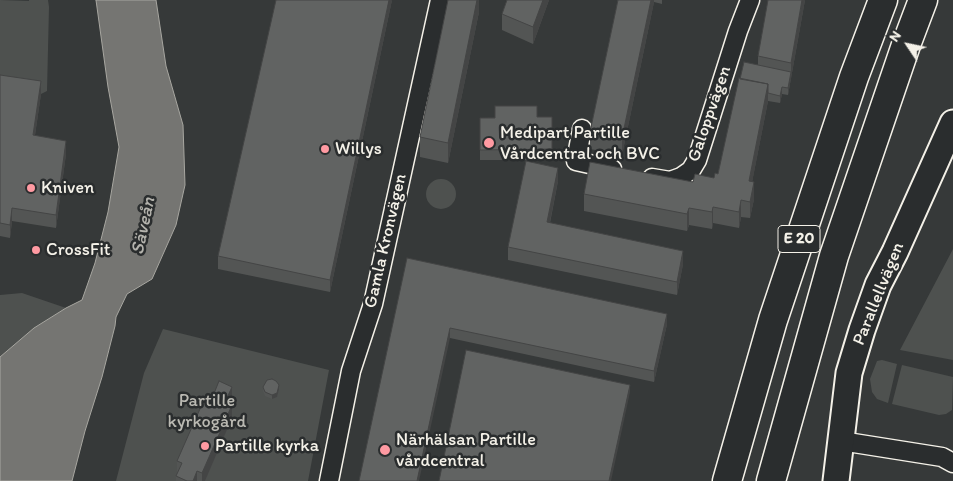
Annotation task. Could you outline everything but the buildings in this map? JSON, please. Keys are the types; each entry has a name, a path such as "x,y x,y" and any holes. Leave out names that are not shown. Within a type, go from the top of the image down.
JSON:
{"highway":[{"name":"E 20","path":"727,481 776,310 847,95 883,0"},
{"name":"E 20","path":"771,481 834,256 923,0"}],"street":[{"name":"Gamla Kronvägen","path":"329,481 351,371 373,304 440,0"},
{"name":"Galoppvägen","path":"582,129 576,161 670,181 681,177 691,170 697,160 738,31 750,0"},
{"name":"Parallellvägen","path":"836,479 849,373 862,330 878,286 953,123"},
{"path":"841,441 942,457 953,463"}],"green space":[{"path":"0,0 48,0 47,91 41,94 0,88"},
{"path":"441,179 447,180 455,188 455,200 447,208 441,209 435,208 427,200 426,194 427,188 435,180"},
{"path":"953,249 953,360 900,350"},
{"path":"22,293 66,308 34,328 0,357 0,295"},
{"name":"Partille kyrkogård","path":"163,329 329,370 308,481 116,481 144,373"},
{"path":"882,360 897,364 888,403 877,399 872,392 870,379 877,361"},
{"path":"902,365 953,377 952,410 946,414 939,415 892,404"}],"water":[{"name":"Säveån","path":"96,0 156,0 166,66 183,125 185,185 176,225 152,279 127,294 116,317 102,377 72,481 0,481 0,357 34,328 82,300 95,263 108,212 119,147 108,87"}],"place":[{"name":"Medipart Partille Vårdcentral och BVC","path":"489,143"},
{"name":"Willys","path":"325,149"},
{"name":"Kniven","path":"31,188"},
{"name":"CrossFit","path":"36,250"},
{"name":"Partille kyrka","path":"205,446"},
{"name":"Närhälsan Partille vårdcentral","path":"385,450"}]}
